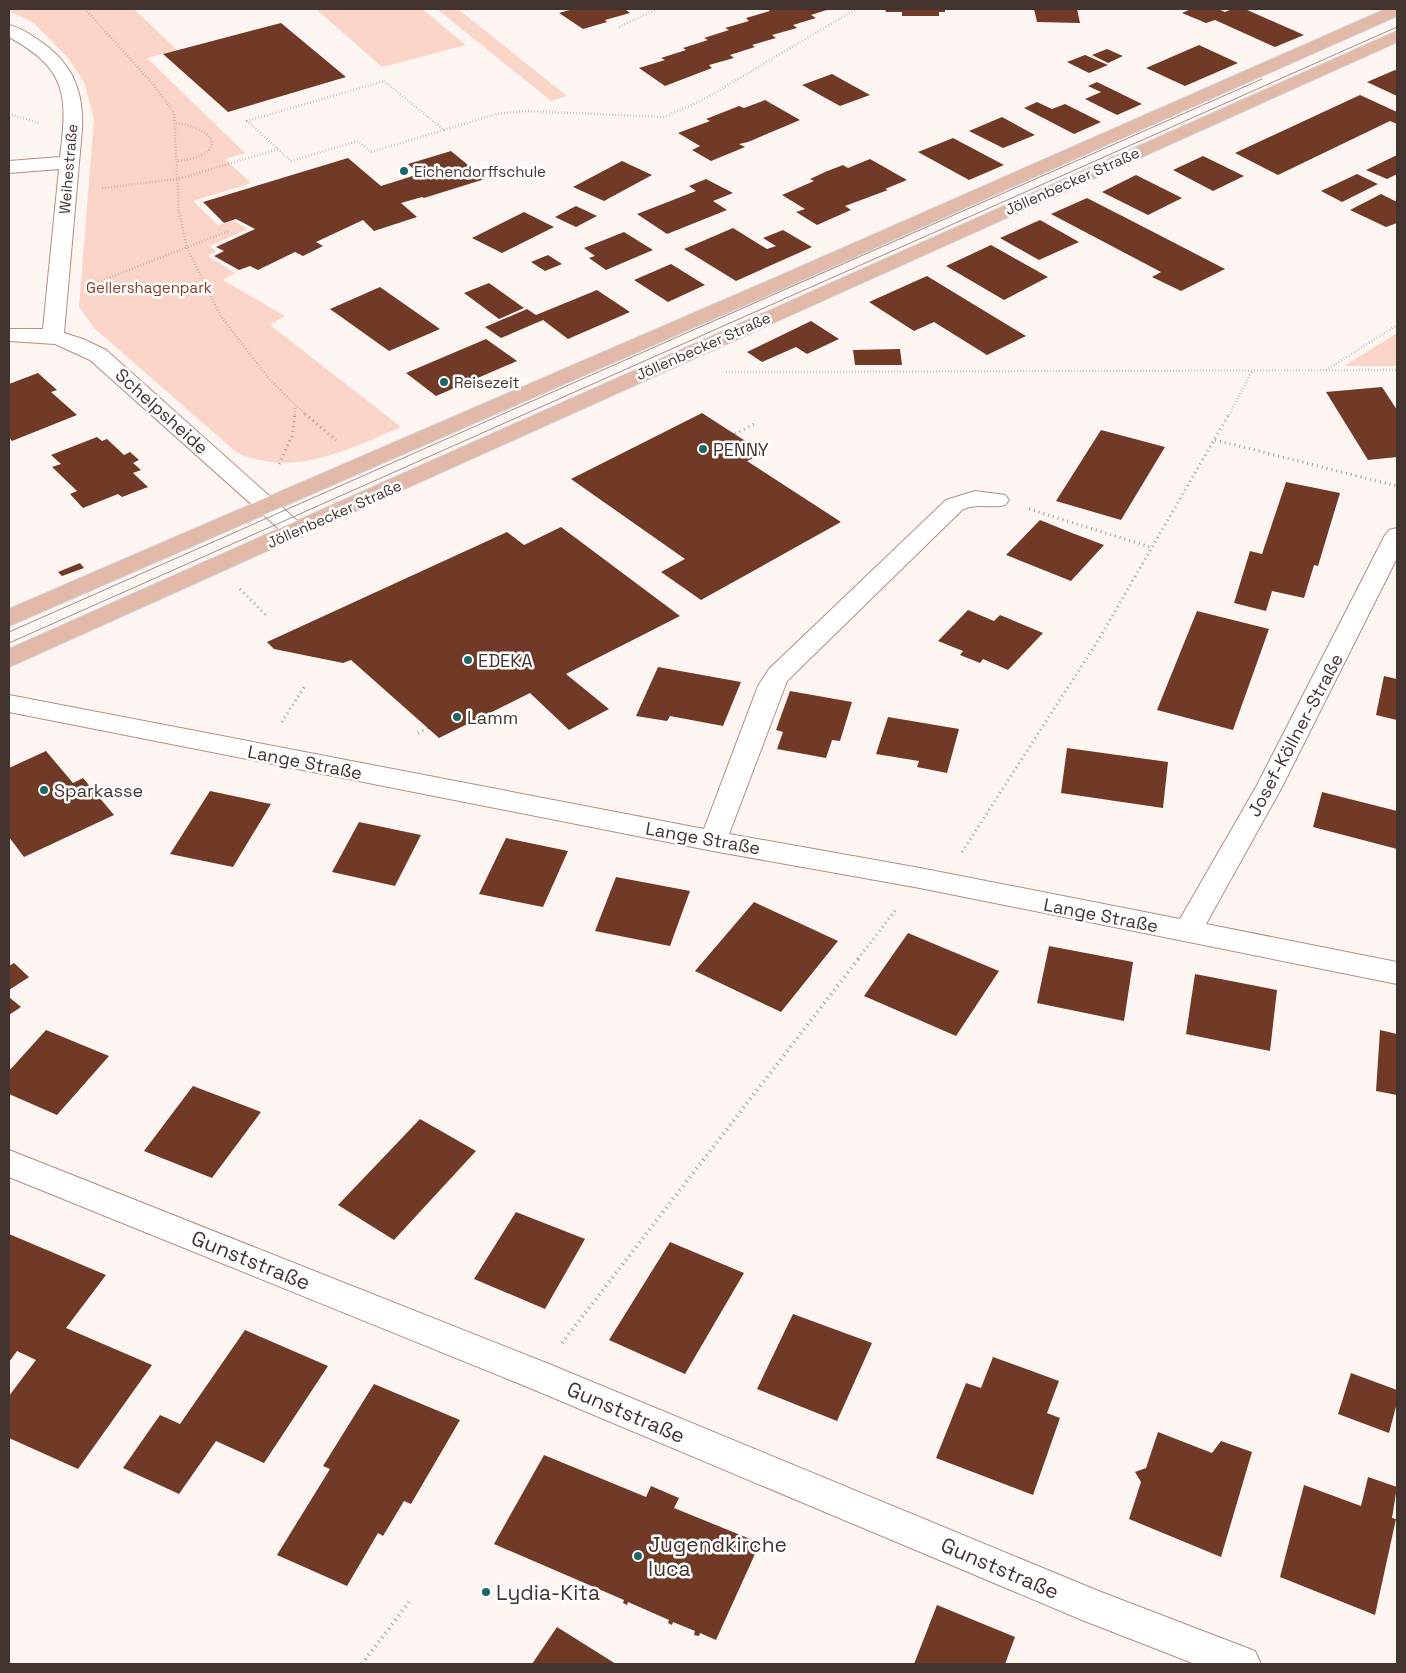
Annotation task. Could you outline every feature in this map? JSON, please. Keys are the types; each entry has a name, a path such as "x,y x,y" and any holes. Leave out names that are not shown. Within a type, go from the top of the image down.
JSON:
{"main road":[{"name":"Jöllenbecker Straße","path":"9,618 261,502 364,463 791,278 1397,10"},
{"name":"Jöllenbecker Straße","path":"9,659 1397,36"}],"street":[{"name":"Weihestraße","path":"9,30 31,42 49,56 63,73 70,87 72,126 53,336"},
{"path":"9,167 69,162"},
{"name":"Schelpsheide","path":"9,336 53,336 80,345 113,366 295,531"},
{"path":"713,841 771,686 778,675 954,505 966,497 981,496 997,500"},
{"name":"Josef-Köllner-Straße","path":"1187,932 1269,787 1397,535"},
{"name":"Lange Straße","path":"9,704 713,841 931,880 1397,973"},
{"name":"Gunststraße","path":"9,1163 537,1375 1094,1607 1242,1664"}],"path":[{"path":"86,9 153,84 174,113 179,211 187,248 220,315 244,349 295,406 364,463"},
{"path":"619,27 657,9"},
{"path":"444,130 384,81 247,121 291,161 358,141 371,152 444,130 497,114 526,111 673,115 702,101 856,9"},
{"path":"176,123 194,125 203,129 208,134 210,143 200,155 176,161"},
{"path":"66,192 178,179 278,149"},
{"path":"57,298 229,231"},
{"path":"1325,370 1397,325"},
{"path":"668,362 676,367 700,372 1397,370"},
{"path":"537,1375 931,880 1099,639 1215,440 1252,371"},
{"path":"261,502 283,457 296,419 295,406"},
{"path":"735,434 754,424"},
{"path":"1215,440 1397,486"},
{"path":"997,500 1152,548"},
{"path":"418,733 428,727"},
{"path":"362,1664 409,1602"}],"green space":[{"name":"Gellershagenpark","path":"9,9 134,9 177,50 147,58 245,153 225,159 251,183 193,201 218,225 234,221 247,229 210,246 216,251 208,256 235,273 223,280 285,316 270,325 401,427 341,452 320,458 300,462 279,463 257,460 236,452 94,328 79,307 94,119 84,82 68,58 34,23 9,11"},
{"path":"316,9 422,9 466,45 382,67"},
{"path":"437,9 458,9 567,96 551,101"},
{"path":"1397,333 1397,366 1344,366"}],"building":[{"path":"573,9 630,9 626,10 630,13 583,29 559,13"},
{"path":"767,9 830,9 811,15 816,18 793,25 797,28 772,35 776,38 752,45 755,47 730,55 734,58 709,65 712,68 665,86 639,68 665,60 661,58 708,40 704,38 729,30 725,28 749,21 746,18 770,11"},
{"path":"885,9 945,9 945,12 939,12 939,16 902,16 902,12 886,12"},
{"path":"1034,9 1077,9 1080,23 1037,22"},
{"path":"1191,9 1218,9 1225,12 1232,9 1245,9 1304,35 1275,47 1215,20 1206,23 1182,13"},
{"path":"281,23 346,77 228,112 163,54"},
{"path":"1199,45 1238,63 1185,86 1146,68"},
{"path":"1107,49 1123,56 1108,63 1092,55"},
{"path":"1085,55 1108,65 1089,73 1067,62"},
{"path":"1395,70 1397,71 1397,96 1367,82"},
{"path":"832,74 870,95 840,106 802,85"},
{"path":"1097,82 1142,104 1117,115 1085,99 1101,92 1088,86"},
{"path":"1360,95 1397,112 1397,124 1390,121 1278,175 1235,153"},
{"path":"765,100 800,120 739,144 745,147 711,161 692,150 700,146 678,133 710,121 706,119 739,106 744,108"},
{"path":"1037,102 1052,109 1065,104 1101,122 1074,134 1024,108"},
{"path":"1002,117 1035,135 1003,148 969,131"},
{"path":"953,138 1004,165 969,180 918,152"},
{"path":"451,151 485,179 424,198 401,203 417,217 374,231 363,220 316,242 323,246 303,256 295,252 258,270 250,266 239,270 214,256 224,251 216,247 255,229 236,219 224,223 203,202 348,158 381,186 419,174 408,164"},
{"path":"1397,155 1397,174 1387,179 1366,170"},
{"path":"1203,156 1244,176 1213,191 1173,170"},
{"path":"870,159 907,180 885,189 888,190 845,206 851,210 817,225 796,212 805,209 782,195 814,181 810,179 825,172 843,165 848,168"},
{"path":"622,161 652,175 604,201 573,187"},
{"path":"1357,174 1378,184 1342,202 1321,191"},
{"path":"1136,175 1182,198 1148,215 1102,192"},
{"path":"706,179 733,193 713,201 727,210 667,234 637,214 696,191 689,186"},
{"path":"1381,194 1397,202 1397,223 1386,227 1350,210"},
{"path":"1087,198 1225,269 1181,291 1152,277 1161,272 1051,214"},
{"path":"576,206 597,216 576,227 555,217"},
{"path":"524,212 554,227 502,253 472,238"},
{"path":"1040,220 1079,242 1039,260 1000,238"},
{"path":"733,228 767,249 776,246 763,238 783,230 812,247 736,281 684,249"},
{"path":"624,232 653,250 606,270 589,258 595,256 584,248"},
{"path":"991,245 1048,277 1004,300 946,266"},
{"path":"548,255 562,264 545,271 531,262"},
{"path":"671,264 705,285 668,302 634,280"},
{"path":"927,276 1026,336 987,355 934,322 914,331 869,302"},
{"path":"489,283 524,308 499,319 464,293"},
{"path":"380,287 440,329 389,351 330,309"},
{"path":"597,290 630,312 568,339 543,320 501,338 485,327 527,309 536,315"},
{"path":"811,321 839,339 807,354 796,347 762,362 747,352"},
{"path":"486,339 517,361 436,396 406,373"},
{"path":"900,349 902,365 855,365 853,350"},
{"path":"38,373 57,390 51,392 77,415 12,441 9,437 9,384"},
{"path":"1382,387 1397,410 1397,457 1368,460 1326,392"},
{"path":"702,413 764,453 747,461 841,522 701,600 661,572 685,559 571,479"},
{"path":"1101,430 1165,447 1121,520 1056,501"},
{"path":"97,437 102,441 107,439 124,455 130,452 139,460 133,463 141,470 133,473 148,487 122,497 118,494 83,508 70,494 77,491 52,467 61,464 51,455"},
{"path":"1286,482 1340,493 1318,566 1314,565 1304,598 1272,591 1266,611 1234,603 1250,551 1262,554"},
{"path":"1040,520 1104,545 1071,581 1006,555"},
{"path":"561,527 680,616 566,674 609,709 569,730 530,693 439,738 351,660 343,663 274,649 267,642 507,532 524,545"},
{"path":"80,563 84,568 62,576 58,572"},
{"path":"968,610 994,621 1000,615 1043,633 1008,670 983,659 980,663 960,655 963,651 938,641"},
{"path":"1197,611 1269,629 1233,730 1157,710"},
{"path":"658,667 741,682 723,726 670,716 667,721 636,716"},
{"path":"1384,676 1397,679 1397,720 1376,715"},
{"path":"790,691 852,702 840,741 832,740 826,758 777,749 783,732 776,730"},
{"path":"888,717 959,729 947,773 917,767 919,761 876,754"},
{"path":"1067,748 1168,762 1163,808 1061,793"},
{"path":"46,751 73,783 83,778 114,815 24,857 9,837 9,768"},
{"path":"210,791 271,804 233,867 170,854"},
{"path":"1322,792 1397,811 1397,849 1313,827"},
{"path":"359,822 421,835 395,886 332,872"},
{"path":"506,838 568,851 543,907 479,894"},
{"path":"616,877 690,891 670,946 595,931"},
{"path":"754,902 838,941 781,1012 695,971"},
{"path":"908,933 999,971 956,1036 864,996"},
{"path":"1049,946 1133,962 1124,1021 1037,1003"},
{"path":"14,963 29,977 9,990 9,966"},
{"path":"1195,974 1277,990 1270,1051 1186,1034"},
{"path":"9,997 21,1007 9,1015"},
{"path":"46,1030 109,1056 57,1115 9,1094 9,1071"},
{"path":"1380,1030 1397,1034 1397,1095 1376,1091"},
{"path":"193,1086 261,1112 212,1178 144,1151"},
{"path":"420,1119 476,1151 394,1240 338,1205"},
{"path":"516,1212 585,1239 545,1309 474,1279"},
{"path":"9,1234 106,1275 66,1328 152,1365 78,1469 9,1438 9,1396 36,1360 17,1351 9,1362"},
{"path":"670,1242 744,1273 685,1374 609,1340"},
{"path":"793,1314 872,1343 837,1421 757,1389"},
{"path":"245,1330 328,1366 264,1463 216,1441 179,1494 123,1468 160,1415 180,1424"},
{"path":"993,1357 1059,1381 1047,1413 1060,1418 1033,1495 936,1458 966,1383 981,1388"},
{"path":"1351,1373 1397,1390 1397,1403 1389,1433 1338,1414"},
{"path":"374,1384 460,1420 411,1504 404,1501 383,1536 378,1533 347,1586 277,1555 330,1469 323,1466"},
{"path":"1158,1432 1212,1453 1221,1441 1252,1452 1221,1557 1129,1519 1141,1482 1135,1472 1146,1468"},
{"name":"Jugendkirche luca","path":"544,1455 646,1497 651,1486 679,1498 674,1508 760,1543 716,1640 700,1633 699,1636 694,1635 695,1631 673,1622 672,1625 668,1623 669,1620 628,1602 627,1605 623,1603 624,1600 494,1544"},
{"path":"1368,1477 1397,1487 1392,1518 1396,1519 1375,1615 1280,1577 1304,1485 1361,1506"},
{"path":"937,1605 1015,1637 1005,1664 914,1664"},
{"path":"557,1627 616,1664 532,1664"}],"tram line":[{"path":"9,643 1397,27"},
{"path":"9,632 1262,79"}],"place":[{"name":"Eichendorffschule","path":"404,171"},
{"name":"Reisezeit","path":"444,382"},
{"name":"PENNY","path":"703,449"},
{"name":"EDEKA","path":"468,660"},
{"name":"Lamm","path":"457,717"},
{"name":"Sparkasse","path":"44,790"},
{"name":"Jugendkirche luca","path":"638,1556"},
{"name":"Lydia-Kita","path":"486,1592"}]}
